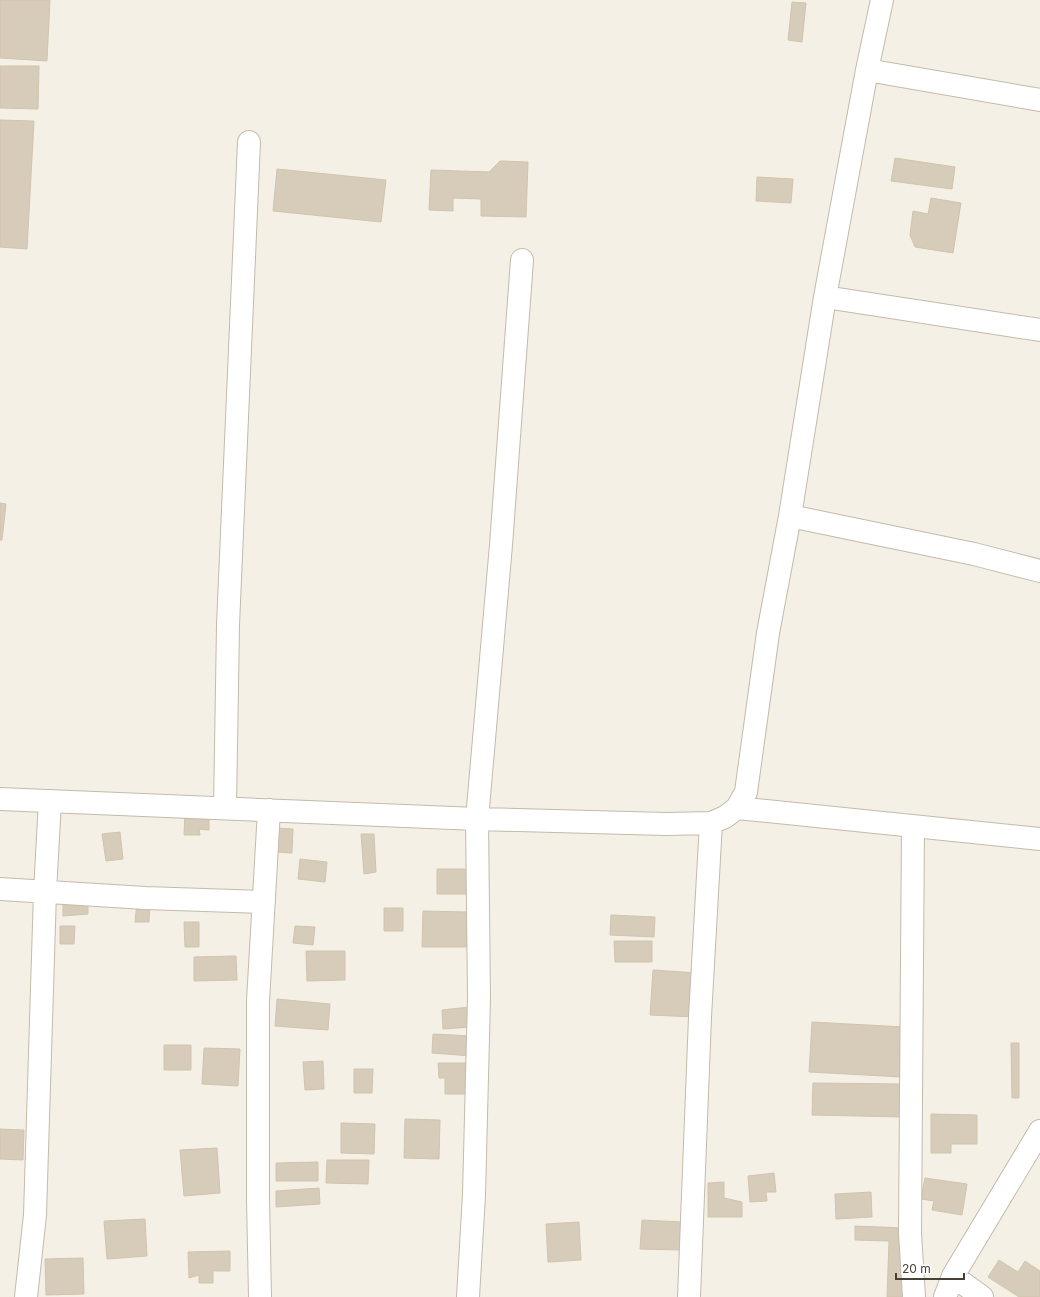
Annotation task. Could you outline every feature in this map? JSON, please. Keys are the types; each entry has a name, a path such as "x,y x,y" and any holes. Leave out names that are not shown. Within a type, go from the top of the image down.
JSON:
{"street":[{"path":"0,799 477,819 666,824 711,823 724,817 737,808 746,792 768,633 790,516 825,297 867,70 882,0"},
{"path":"867,70 1040,100"},
{"path":"225,808 228,625 249,142"},
{"path":"468,1297 474,1196 479,998 477,819 501,545 522,260"},
{"path":"825,297 1040,330"},
{"path":"790,516 974,554 1040,571"},
{"path":"26,1297 35,1215 45,892 50,801"},
{"path":"737,808 1040,839"},
{"path":"260,1297 258,1199 258,1009 269,810"},
{"path":"689,1297 700,1017 711,823"},
{"path":"913,826 910,1233 914,1297"},
{"path":"0,889 145,898 264,902"},
{"path":"945,1297 953,1276 1040,1131"},
{"path":"953,1276 982,1297"}],"building":[{"path":"0,0 50,0 47,61 0,58"},
{"path":"792,2 806,3 802,42 788,40"},
{"path":"0,66 39,66 38,109 0,108"},
{"path":"0,120 34,121 27,249 0,247"},
{"path":"895,158 955,167 952,189 891,181"},
{"path":"500,161 528,162 526,217 481,216 481,199 453,198 453,211 429,210 431,170 489,172"},
{"path":"277,169 386,180 381,222 273,211"},
{"path":"757,177 793,179 791,203 756,201"},
{"path":"931,198 961,203 953,253 915,247 910,235 913,211 928,214"},
{"path":"0,503 6,504 2,540 0,540"},
{"path":"185,811 209,812 209,830 199,829 200,835 184,835"},
{"path":"277,828 293,829 292,853 276,852"},
{"path":"120,832 123,859 106,861 102,834"},
{"path":"361,834 374,834 376,872 364,874"},
{"path":"300,859 327,862 325,882 298,879"},
{"path":"437,869 471,869 471,894 437,894"},
{"path":"137,902 150,903 149,922 135,922"},
{"path":"88,903 88,914 63,916 63,904"},
{"path":"384,908 403,908 403,931 384,931"},
{"path":"423,911 468,912 467,947 422,947"},
{"path":"611,915 655,917 654,937 610,935"},
{"path":"184,922 199,922 199,947 185,947"},
{"path":"60,926 75,926 74,944 60,944"},
{"path":"295,926 315,927 313,945 293,943"},
{"path":"614,941 652,941 652,962 615,962"},
{"path":"306,951 345,951 345,980 307,981"},
{"path":"236,956 237,980 194,981 194,957"},
{"path":"653,970 697,973 694,1017 650,1015"},
{"path":"277,999 330,1004 328,1030 275,1026"},
{"path":"470,1007 471,1027 443,1029 442,1010"},
{"path":"812,1022 905,1027 902,1077 809,1072"},
{"path":"433,1034 473,1036 472,1056 432,1053"},
{"path":"1011,1043 1019,1043 1019,1098 1012,1098"},
{"path":"164,1045 191,1045 191,1070 164,1070"},
{"path":"204,1048 240,1049 238,1086 202,1084"},
{"path":"323,1061 324,1089 305,1090 303,1062"},
{"path":"438,1063 467,1063 468,1094 445,1094 445,1078 439,1078"},
{"path":"354,1069 373,1069 372,1093 354,1093"},
{"path":"813,1083 904,1084 903,1117 812,1115"},
{"path":"931,1114 977,1115 977,1144 951,1144 951,1153 931,1153"},
{"path":"405,1119 440,1120 439,1159 404,1158"},
{"path":"341,1123 375,1124 374,1154 341,1153"},
{"path":"0,1129 24,1130 23,1160 0,1159"},
{"path":"217,1148 220,1193 184,1196 180,1150"},
{"path":"327,1160 369,1160 368,1184 326,1183"},
{"path":"318,1162 318,1181 276,1181 276,1163"},
{"path":"774,1173 776,1192 766,1192 767,1201 750,1202 748,1176"},
{"path":"925,1178 967,1184 962,1215 932,1210 934,1201 921,1199"},
{"path":"724,1182 724,1198 742,1202 742,1217 708,1217 708,1183"},
{"path":"319,1188 320,1204 276,1207 276,1191"},
{"path":"871,1192 872,1217 836,1219 835,1194"},
{"path":"145,1219 147,1256 107,1259 104,1221"},
{"path":"642,1220 682,1222 681,1250 640,1249"},
{"path":"579,1222 581,1260 548,1262 546,1224"},
{"path":"855,1226 905,1228 903,1297 887,1297 889,1241 855,1240"},
{"path":"230,1251 230,1271 213,1271 213,1283 199,1283 199,1275 189,1278 188,1252"},
{"path":"83,1258 84,1294 46,1295 45,1259"},
{"path":"999,1260 1018,1272 1025,1261 1040,1271 1040,1297 1019,1297 988,1277"}]}
